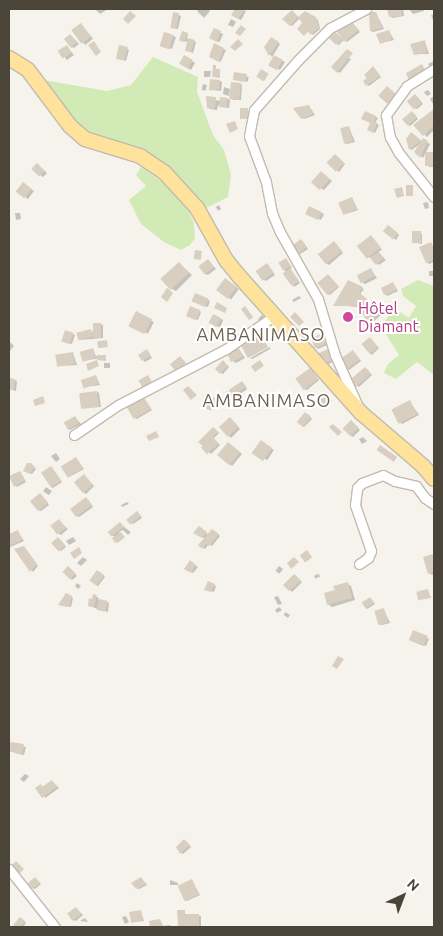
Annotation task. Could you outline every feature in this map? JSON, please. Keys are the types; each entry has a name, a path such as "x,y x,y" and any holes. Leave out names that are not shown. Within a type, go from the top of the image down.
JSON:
{"main road":[{"path":"9,58 28,70 42,85 70,126 85,138 140,156 164,172 197,208 226,260 274,316 360,412 423,466 434,479"}],"street":[{"path":"360,412 335,355 318,299 274,219 266,182 249,136 254,110 298,60 330,28 366,9"},
{"path":"434,69 407,86 386,115 390,138 399,153 434,197"},
{"path":"74,435 118,405 226,349 274,316"},
{"path":"359,564 368,558 371,552 355,505 357,488 362,483 383,475 395,481 416,486 425,498 434,504"},
{"path":"9,869 55,927"}],"green space":[{"path":"153,57 198,77 197,92 213,135 224,150 231,175 228,197 202,210 173,175 80,134 43,80 107,91 131,85"},
{"path":"141,167 165,184 186,205 194,223 195,238 190,245 181,250 164,242 141,224 129,200 146,186 136,175"},
{"path":"418,280 434,286 434,375 417,362 396,379 384,373 388,364 399,355 381,326 388,317 385,302 409,318 416,306 403,296 401,289"}],"building":[{"path":"235,9 245,9 238,19 231,15"},
{"path":"387,9 401,9 402,16 389,17"},
{"path":"292,10 298,17 290,26 282,19"},
{"path":"130,11 136,16 128,24 123,19"},
{"path":"305,11 316,17 319,28 310,35 308,31 304,36 297,29 302,23 298,17"},
{"path":"173,12 179,13 176,29 170,28"},
{"path":"369,12 376,12 382,28 370,31"},
{"path":"351,21 359,30 344,42 342,39 336,45 327,36 333,30 342,38 337,32"},
{"path":"81,23 91,37 81,44 71,30"},
{"path":"241,25 246,29 240,36 235,33"},
{"path":"214,28 221,31 217,42 209,38"},
{"path":"389,30 392,39 380,44 376,34"},
{"path":"182,31 188,33 185,42 179,41"},
{"path":"164,32 174,35 169,49 160,46"},
{"path":"70,34 77,42 71,48 64,39"},
{"path":"271,37 279,42 269,56 264,47"},
{"path":"188,38 195,40 191,52 185,51"},
{"path":"238,39 243,44 235,51 230,47"},
{"path":"425,40 427,53 414,55 410,44"},
{"path":"94,41 101,52 96,56 88,45"},
{"path":"214,43 224,48 219,62 209,57"},
{"path":"67,45 72,53 62,58 58,51"},
{"path":"119,45 128,47 125,61 116,59"},
{"path":"347,49 353,53 337,73 331,67"},
{"path":"184,55 193,60 188,69 179,64"},
{"path":"274,55 283,60 277,70 268,65"},
{"path":"422,64 426,72 409,80 406,73"},
{"path":"213,65 216,65 216,69 220,69 220,78 212,77"},
{"path":"373,66 380,76 366,86 363,81 367,78 364,75"},
{"path":"261,69 269,74 264,81 256,77"},
{"path":"234,72 247,74 246,82 233,80"},
{"path":"210,79 220,80 219,91 209,90"},
{"path":"231,82 241,83 239,100 229,99"},
{"path":"387,86 396,94 387,104 378,96"},
{"path":"415,94 422,102 414,110 407,101"},
{"path":"206,96 216,97 215,109 207,108"},
{"path":"220,97 228,98 227,108 219,107"},
{"path":"309,105 313,114 301,119 293,108"},
{"path":"240,108 248,108 248,119 240,119"},
{"path":"434,109 434,125 423,136 413,125"},
{"path":"365,111 376,116 374,121 377,123 373,133 367,130 370,123 361,119"},
{"path":"412,111 417,117 407,125 402,119"},
{"path":"235,121 238,129 230,133 226,124"},
{"path":"349,126 353,142 344,144 340,128"},
{"path":"411,132 421,140 409,150 406,139"},
{"path":"423,138 428,141 420,158 414,152"},
{"path":"425,152 433,152 433,166 425,166"},
{"path":"335,154 344,163 336,172 327,162"},
{"path":"37,163 45,171 39,176 31,169"},
{"path":"321,171 330,179 320,190 311,182"},
{"path":"23,182 32,189 24,198 16,191"},
{"path":"406,185 413,185 413,196 406,196"},
{"path":"402,187 404,196 397,198 394,189"},
{"path":"352,197 357,209 343,215 338,203"},
{"path":"309,206 322,212 318,220 305,214"},
{"path":"388,225 398,233 393,239 383,231"},
{"path":"412,231 421,231 421,243 412,243"},
{"path":"371,235 381,248 367,259 357,246"},
{"path":"301,239 307,247 297,254 291,246"},
{"path":"334,241 342,251 326,264 318,254"},
{"path":"431,242 434,249 434,260 426,263 419,247"},
{"path":"195,250 202,251 201,260 194,259"},
{"path":"379,252 384,258 376,265 370,258"},
{"path":"286,258 291,266 283,270 278,263"},
{"path":"208,259 214,267 204,274 198,266"},
{"path":"179,262 189,273 170,290 160,279"},
{"path":"267,263 274,273 262,281 256,271"},
{"path":"290,268 299,281 292,286 283,273"},
{"path":"371,268 375,276 361,283 357,275"},
{"path":"328,274 338,286 328,295 317,283"},
{"path":"225,278 237,287 228,299 216,290"},
{"path":"348,280 363,287 359,292 381,312 369,324 357,306 333,306"},
{"path":"393,282 397,290 384,295 381,288"},
{"path":"167,288 173,293 167,302 161,297"},
{"path":"195,293 209,299 205,307 191,301"},
{"path":"217,302 227,308 225,313 214,308"},
{"path":"190,306 200,310 196,320 186,316"},
{"path":"245,306 253,317 249,320 241,309"},
{"path":"136,311 152,319 144,334 128,326"},
{"path":"295,312 304,322 299,326 290,317"},
{"path":"213,314 221,318 216,327 208,323"},
{"path":"93,323 101,323 101,338 93,338"},
{"path":"91,329 93,337 78,340 76,333"},
{"path":"65,330 74,333 70,344 61,341"},
{"path":"261,334 268,347 248,358 241,345"},
{"path":"321,334 325,344 315,348 311,338"},
{"path":"370,337 378,347 370,354 361,344"},
{"path":"107,340 108,347 98,348 97,341"},
{"path":"238,346 243,357 231,362 226,351"},
{"path":"93,348 96,358 83,362 80,352"},
{"path":"147,349 151,356 142,361 138,355"},
{"path":"328,349 333,360 323,364 318,353"},
{"path":"353,350 360,360 346,370 339,360"},
{"path":"73,352 75,364 57,367 55,355"},
{"path":"97,355 106,355 106,361 97,360"},
{"path":"180,356 185,362 175,370 170,364"},
{"path":"97,360 99,366 88,371 86,364"},
{"path":"223,360 228,366 220,374 215,369"},
{"path":"260,360 264,366 255,372 251,366"},
{"path":"365,367 371,374 356,387 350,380"},
{"path":"310,368 318,379 304,390 295,379"},
{"path":"96,375 99,384 84,389 81,380"},
{"path":"148,375 152,382 142,387 138,380"},
{"path":"9,378 15,379 14,390 9,389"},
{"path":"242,381 246,387 229,398 225,392"},
{"path":"188,386 197,395 191,400 183,390"},
{"path":"97,391 99,407 81,409 79,393"},
{"path":"325,392 331,399 320,408 314,401"},
{"path":"43,396 45,403 35,406 33,400"},
{"path":"144,397 151,409 134,419 127,407"},
{"path":"214,397 218,404 208,410 204,403"},
{"path":"410,400 417,414 399,424 391,410"},
{"path":"305,412 311,417 303,427 297,422"},
{"path":"75,416 79,423 68,429 64,422"},
{"path":"230,417 239,427 228,437 219,427"},
{"path":"351,420 359,428 350,436 343,428"},
{"path":"333,424 342,432 338,436 329,427"},
{"path":"213,427 218,432 203,447 198,442"},
{"path":"156,431 159,437 149,441 146,436"},
{"path":"213,437 219,444 207,454 201,447"},
{"path":"261,440 272,448 263,461 252,453"},
{"path":"228,442 240,452 229,465 217,455"},
{"path":"380,445 397,457 394,462 377,450"},
{"path":"76,457 83,468 68,478 61,467"},
{"path":"27,463 31,463 35,467 30,474 23,471"},
{"path":"51,466 61,481 51,488 41,473"},
{"path":"20,471 25,480 14,487 9,476"},
{"path":"84,474 93,485 83,493 74,482"},
{"path":"40,493 48,503 38,511 30,501"},
{"path":"86,497 92,505 76,517 70,509"},
{"path":"137,511 141,516 130,524 126,520"},
{"path":"59,519 66,528 57,534 50,526"},
{"path":"120,522 124,527 111,537 108,532"},
{"path":"199,526 207,532 202,538 193,533"},
{"path":"212,529 219,534 209,546 206,544 202,549 198,545"},
{"path":"18,530 22,540 9,546 9,534"},
{"path":"121,532 125,537 115,543 112,538"},
{"path":"58,537 65,545 58,551 51,543"},
{"path":"24,546 37,564 30,572 14,549"},
{"path":"79,547 82,553 74,559 70,553"},
{"path":"307,550 312,557 305,563 300,555"},
{"path":"433,554 434,572 428,574 423,557"},
{"path":"294,557 299,562 291,569 287,563"},
{"path":"190,560 196,565 191,573 184,569"},
{"path":"68,566 76,574 70,579 62,572"},
{"path":"97,570 104,575 97,586 89,581"},
{"path":"294,574 301,581 289,591 283,585"},
{"path":"208,581 215,584 211,592 204,590"},
{"path":"348,582 352,598 327,605 324,593 335,590 333,586"},
{"path":"428,589 430,598 418,600 416,592"},
{"path":"66,593 72,596 69,607 58,605"},
{"path":"93,594 97,595 94,607 88,606 89,598 92,599"},
{"path":"370,597 374,603 366,608 362,603"},
{"path":"99,599 108,601 105,612 97,610"},
{"path":"384,608 388,622 379,625 374,611"},
{"path":"413,630 428,636 424,646 409,640"},
{"path":"338,656 344,659 337,669 332,666"},
{"path":"11,742 24,744 22,755 9,751 9,744"},
{"path":"52,780 57,787 42,798 35,788 41,784 42,787"},
{"path":"184,839 190,845 180,854 176,847"},
{"path":"16,861 24,869 19,874 12,865"},
{"path":"35,877 40,883 32,889 28,883"},
{"path":"141,877 146,884 136,889 131,883"},
{"path":"192,879 199,894 185,901 177,886"},
{"path":"76,907 81,914 72,921 67,913"},
{"path":"141,910 143,921 131,923 129,912"},
{"path":"177,910 185,910 185,914 199,914 199,927 178,927"},
{"path":"20,917 25,921 20,927 15,927 13,925"},
{"path":"160,919 162,927 150,927 149,921"}],"place":[{"name":"Hôtel Diamant","path":"348,317"}],"district":[{"name":"AMBANIMASO","path":"261,334"},
{"name":"AMBANIMASO","path":"267,400"}]}
